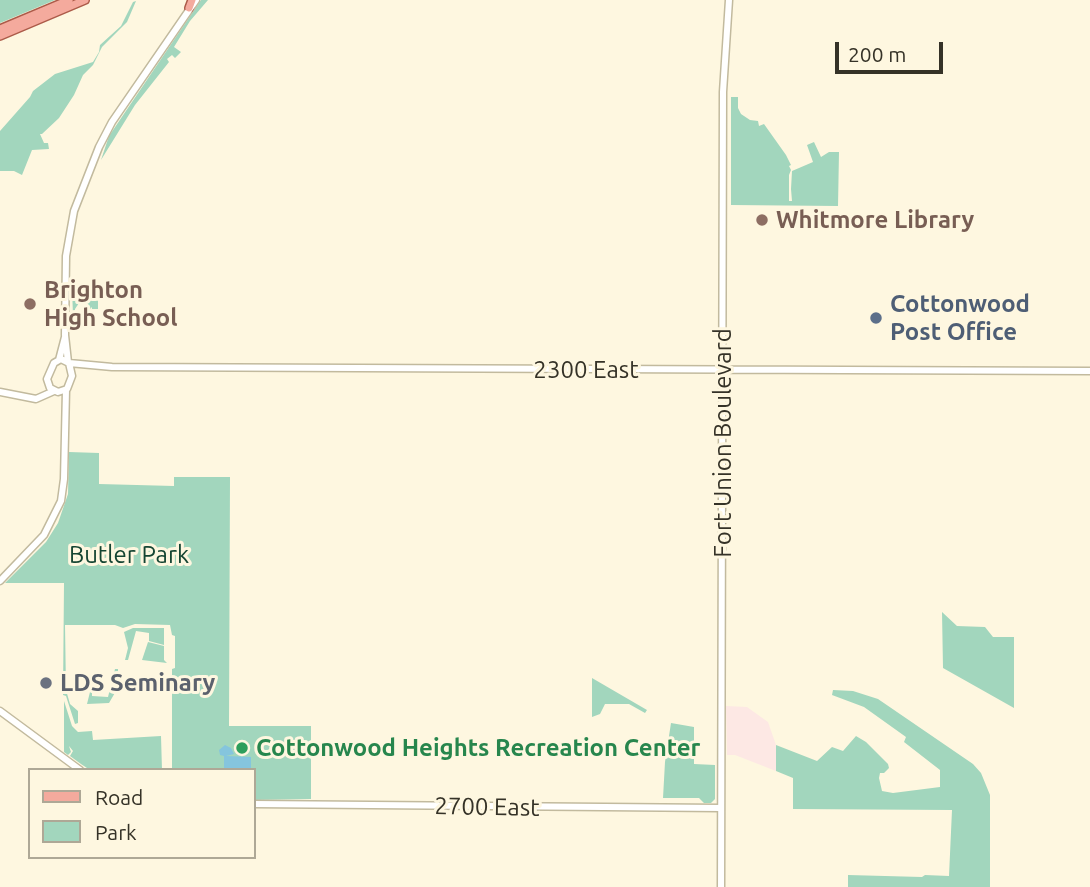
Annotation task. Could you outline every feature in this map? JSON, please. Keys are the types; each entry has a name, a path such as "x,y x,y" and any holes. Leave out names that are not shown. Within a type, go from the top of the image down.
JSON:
{"main road":[{"path":"0,30 69,0"},
{"path":"0,36 85,0"}],"street":[{"name":"Fort Union Boulevard","path":"721,887 723,92 729,0"},
{"path":"0,582 41,539 57,513 64,479 64,413 66,390 72,376 65,335 68,244 74,211 88,171 112,122 192,3"},
{"path":"64,413 49,374 54,363 59,360 65,335"},
{"path":"59,360 69,363"},
{"name":"2300 East","path":"69,363 82,366 1090,371"},
{"path":"72,376 82,366"},
{"path":"0,392 36,399 53,389 66,390"},
{"path":"0,711 77,768"},
{"name":"2700 East","path":"256,804 721,808"}],"shaded area":[{"path":"726,706 747,707 768,722 776,745 776,771 735,755 727,755"}],"green space":[{"path":"0,0 55,0 0,23"},
{"path":"201,0 208,0 190,21 174,47 181,52 175,58 172,55 167,59 169,62 135,105 101,160 109,136"},
{"path":"136,1 127,22 102,47 93,65 83,75 59,118 40,134 44,143 48,143 49,149 32,150 22,175 14,171 0,171 0,131 33,91 55,74 93,62 100,45 121,26"},
{"path":"731,97 738,97 741,114 750,120 758,121 759,126 764,124 786,155 791,165 789,201 792,201 792,171 813,162 807,145 814,142 821,157 829,152 839,152 838,206 731,205"},
{"path":"72,287 98,287 98,309 90,309 88,304 79,303 73,316"},
{"name":"Butler Park","path":"69,452 99,453 99,484 174,486 174,477 230,477 229,726 311,726 311,799 256,800 256,768 172,768 172,669 175,668 175,636 172,635 170,625 135,624 123,628 115,625 65,625 66,690 70,704 78,711 78,723 75,724 66,696 63,695 64,583 5,583 46,542 58,523 68,494"},
{"path":"942,612 957,626 985,627 993,637 1014,637 1014,708 943,668"},
{"path":"133,628 164,628 164,645 149,641 149,633 136,631 128,660 125,660 128,648 124,632"},
{"path":"148,642 164,646 164,660 167,663 142,660"},
{"path":"115,669 118,669 118,679 122,680 120,690 116,691 109,703 87,704 91,688 94,689 92,696 108,697"},
{"path":"592,678 647,710 645,713 629,704 605,704 600,714 592,717"},
{"path":"833,690 853,691 878,699 973,764 981,773 990,795 990,887 848,887 848,875 949,876 952,810 793,809 793,778 776,771 776,745 817,761 832,747 843,751 856,736 888,764 889,768 880,773 882,791 893,793 940,787 940,770 904,742 906,737 864,707 832,695"},
{"path":"64,701 72,726 78,732 92,731 93,740 161,736 162,768 87,768 70,756 73,751 69,746 71,752 68,755 64,752"},
{"path":"671,723 694,727 694,764 715,765 715,799 711,803 704,803 699,798 663,798"}],"water":[{"path":"225,745 231,748 234,754 226,756 251,757 251,768 224,768 224,756 220,755 219,750"}],"place":[{"name":"Whitmore Library","path":"762,220"},
{"name":"Brighton High School","path":"30,304"},
{"name":"Cottonwood Post Office","path":"876,318"},
{"name":"LDS Seminary","path":"46,683"},
{"name":"Cottonwood Heights Recreation Center","path":"242,748"}]}
